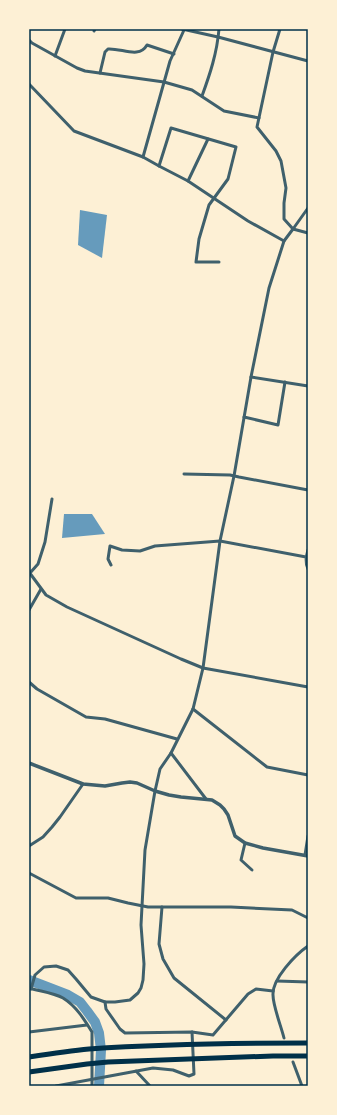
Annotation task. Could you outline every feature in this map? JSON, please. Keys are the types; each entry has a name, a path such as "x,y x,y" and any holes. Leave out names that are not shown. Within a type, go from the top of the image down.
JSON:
{"highway":[{"path":"29,1056 107,1048 308,1043"},
{"path":"29,1072 108,1062 308,1056"}],"street":[{"path":"55,56 65,29"},
{"path":"143,157 170,61 183,29 308,61"},
{"path":"202,96 213,66 219,29"},
{"path":"280,29 273,52 257,127 276,151 281,162 286,188 284,219 293,229 308,233"},
{"path":"29,40 55,56 85,71 164,82 192,90 224,111 259,118"},
{"path":"100,73 105,52 108,49 140,52 146,48 147,45 174,54"},
{"path":"29,84 74,131 143,157 188,181 248,222 284,241"},
{"path":"159,166 171,128 236,147 228,179 209,205 199,239 196,262 219,262"},
{"path":"188,181 208,139"},
{"path":"92,1086 92,1032 88,1024 77,1009 62,998 30,988 35,975 44,967 56,966 68,970 91,997 105,1002 130,1000 141,988 144,964 141,905 145,850 155,791 160,769 194,709 203,668 220,541 234,476 251,377 269,288 284,241 308,208"},
{"path":"251,377 308,386"},
{"path":"244,416 278,425 284,382"},
{"path":"184,474 230,474 308,490"},
{"path":"52,499 45,542 38,564 30,572 46,595 67,607 203,668 308,687"},
{"path":"111,564 108,559 110,546 122,550 140,551 155,546 220,541 306,557"},
{"path":"308,550 306,557 308,569"},
{"path":"29,610 41,589"},
{"path":"29,682 37,689 86,717 105,720 177,739"},
{"path":"194,709 267,767 308,775"},
{"path":"170,753 206,799"},
{"path":"29,763 83,784 105,786 130,782 145,786 155,791 181,797 212,800 224,809 228,815 235,836 244,843 263,848 306,856 308,836"},
{"path":"29,846 43,837 52,827 83,784"},
{"path":"244,843 241,860 252,870"},
{"path":"29,872 76,898 108,898 148,907 162,906 292,910 308,918"},
{"path":"162,906 159,944 163,959 174,978 226,1020"},
{"path":"284,1038 273,997 273,987 287,966 308,946"},
{"path":"277,981 308,982"},
{"path":"105,1002 106,1009 120,1030 125,1033 192,1032 213,1035 248,994 256,989 273,991"},
{"path":"29,1032 88,1024"},
{"path":"56,1086 153,1068 173,1070 189,1076 194,1074 192,1032"},
{"path":"293,1062 302,1086"},
{"path":"136,1071 150,1086"}],"water":[{"path":"80,210 107,215 102,258 78,245"},
{"path":"64,514 92,514 105,534 62,538"}],"waterway":[{"path":"29,980 68,995 80,1002 95,1022 99,1033 101,1050 99,1086"}]}
